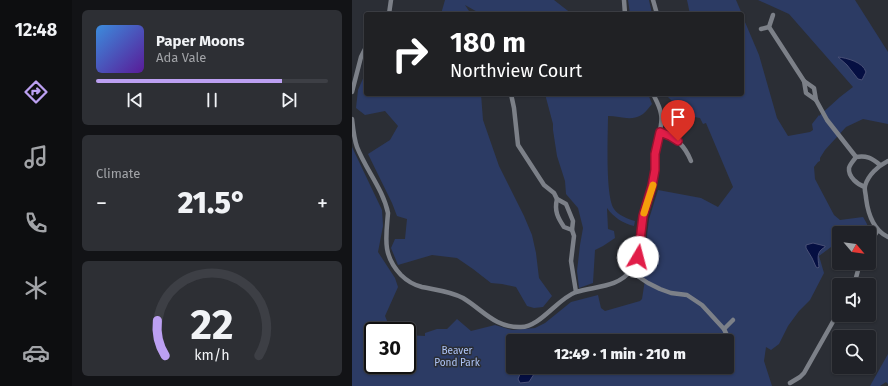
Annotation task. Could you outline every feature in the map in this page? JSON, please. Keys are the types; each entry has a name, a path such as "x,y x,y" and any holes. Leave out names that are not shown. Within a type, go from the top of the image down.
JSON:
{"street":[{"path":"389,12 391,0"},
{"path":"624,0 625,12"},
{"path":"653,0 656,12"},
{"path":"769,27 773,15"},
{"path":"761,29 769,27"},
{"path":"769,27 804,81 814,88 816,100 827,120 856,157"},
{"path":"352,92 364,51"},
{"path":"804,81 806,93 816,100"},
{"path":"511,96 518,145 544,185 554,193 557,199 566,204 573,221 572,230 574,236 571,260 576,292"},
{"path":"352,119 356,145 387,207 386,244 388,258 394,268 414,285 454,294 463,298 500,324 522,327 536,322 558,302 576,292 600,288 614,283 626,276 638,257 643,216 655,170 655,154 662,115 654,96"},
{"path":"660,132 678,141 688,152 691,161"},
{"path":"856,157 867,156 880,165"},
{"path":"856,157 849,168 850,175 861,186 865,187"},
{"path":"888,161 880,165 872,174 865,187 867,212 878,230 888,237"},
{"path":"557,199 555,207 557,216 564,228 572,230"},
{"path":"630,271 648,283 671,293 687,296 696,300 705,307 724,329 726,334"},
{"path":"724,329 733,320"},
{"path":"790,383 800,377 804,372 833,322"}],"green space":[{"path":"445,0 554,0 569,12 477,12 465,5 470,12 442,12"},
{"path":"628,0 649,0 652,12 630,12"},
{"path":"687,0 736,0 741,12 690,12"},
{"name":"Beaver Pond Park","path":"758,0 855,0 888,52 888,124 863,119 846,127 825,150 820,158 820,161 814,167 815,179 834,215 840,220 863,217 868,226 832,226 832,247 819,256 824,273 810,300 799,311 788,326 779,344 771,350 766,347 764,361 772,386 352,386 352,147 382,210 383,226 378,252 395,278 398,287 385,316 388,322 364,322 364,374 416,374 416,336 425,336 425,333 437,329 447,329 457,319 471,331 495,325 512,330 535,328 545,323 571,302 598,295 601,308 605,311 640,301 642,299 645,280 637,274 645,252 649,219 658,190 701,198 718,207 733,187 706,123 703,124 700,118 694,117 667,96 744,96 744,20 759,55 777,118 788,136 810,132 813,130 812,124 819,115 853,87 789,14"},
{"path":"364,76 364,96 481,96 483,120 499,166 532,235 539,278 552,296 543,307 534,308 527,306 516,287 491,283 457,258 432,255 398,265 391,248 395,239 405,239 407,219 397,216 368,154 390,140 398,126 385,111 365,115 356,108 358,90"},
{"path":"546,96 649,96 652,104 646,112 635,118 608,116 608,179 611,202 614,209 618,213 635,221 634,226 626,224 619,220 607,208 608,229 614,231 615,238 595,250 593,283 579,288 577,271 583,228 578,208 566,194 565,181 557,156 553,124"},
{"path":"888,354 888,384 886,382 880,386 870,386"}],"shaded area":[{"path":"838,57 858,63 862,66 866,72 862,80 858,79 847,65"},
{"path":"813,243 825,246 819,253 818,268 816,267 806,248 806,245"},
{"path":"520,374 534,374 529,382 520,383 518,379"}],"slow traffic":[{"path":"644,213 653,185"}],"route":[{"path":"638,257 643,216 652,186 655,170 655,154 660,132 678,141"}]}
